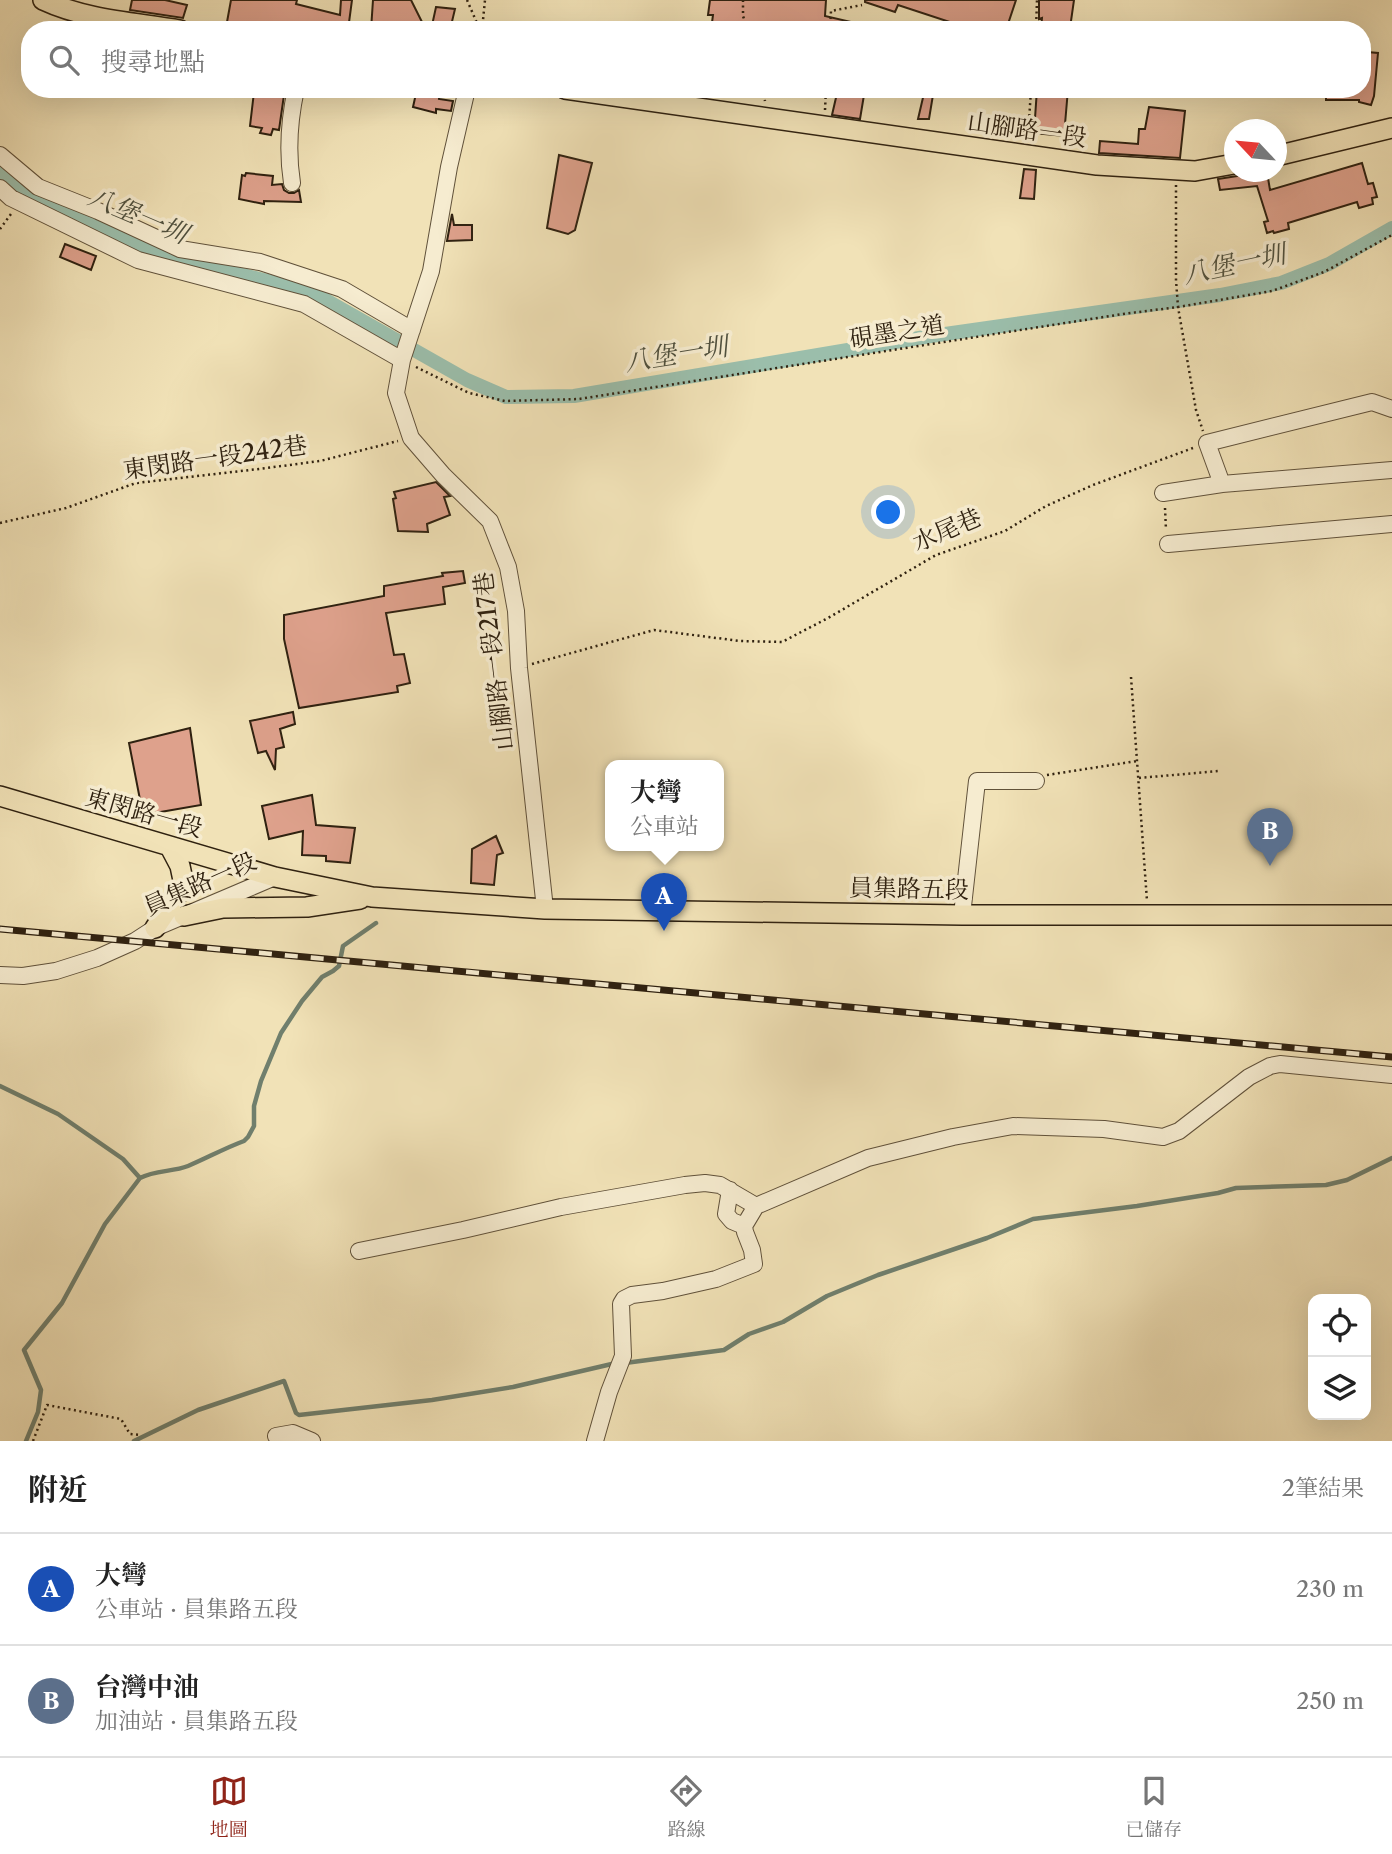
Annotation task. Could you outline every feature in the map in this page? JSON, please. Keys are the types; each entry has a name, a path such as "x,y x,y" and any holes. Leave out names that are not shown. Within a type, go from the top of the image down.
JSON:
{"main road":[{"path":"43,0 60,8 123,21"},
{"name":"山腳路一段","path":"628,98 1097,165 1176,171 1224,166"},
{"path":"1287,153 1388,129"},
{"name":"東閔路一段","path":"0,796 275,877"},
{"path":"155,928 184,885 180,866 170,847"},
{"name":"員集路一段","path":"275,877 372,897 426,901"},
{"path":"184,916 223,908 307,907 372,897"},
{"name":"員集路五段","path":"426,901 545,909 962,915 1392,915"}],"street":[{"path":"292,183 288,159 294,98"},
{"path":"0,155 38,187 180,249 260,261 342,289 410,335 431,271 449,167 465,98"},
{"path":"0,188 11,198 138,260 304,304 402,360"},
{"name":"山腳路一段217巷","path":"410,335 396,393 411,438 489,521 508,567 516,611 519,668 545,909"},
{"path":"1222,484 1207,443 1372,402 1392,409"},
{"path":"1163,493 1222,484 1392,470"},
{"path":"1167,544 1392,524"},
{"path":"962,915 976,781 1041,778"},
{"name":"員集路一段","path":"0,975 23,976 56,971 97,958 135,942 155,928 275,877"},
{"path":"595,1441 623,1356 621,1304 624,1299 632,1295 716,1279 754,1264 744,1226 756,1206 868,1158 953,1137 1013,1126 1104,1129 1163,1137 1179,1131 1249,1077 1270,1066 1280,1064 1392,1075"},
{"path":"359,1251 561,1207 685,1185 720,1185 756,1206"},
{"path":"730,1190 726,1214 732,1221 744,1226"},
{"path":"276,1436 293,1433 312,1441"}],"path":[{"path":"467,0 477,21"},
{"path":"482,21 485,0"},
{"path":"743,0 745,21"},
{"path":"1036,21 1037,0"},
{"path":"830,21 831,11 862,5"},
{"path":"824,126 826,98"},
{"path":"1026,156 1030,98"},
{"path":"1176,171 1178,307 1196,410 1207,443"},
{"name":"硯墨之道","path":"402,360 470,393 505,401 579,399 1272,291 1324,272 1392,235"},
{"name":"東閔路一段242巷","path":"0,523 66,508 136,482 320,461 411,438"},
{"name":"水尾巷","path":"519,668 654,630 782,642 936,555 1005,531 1046,506 1093,485 1207,443"},
{"path":"1163,493 1167,544"},
{"path":"1131,677 1148,915"},
{"path":"1041,778 1137,761"},
{"path":"1138,778 1219,771"},
{"path":"33,1441 47,1405 121,1419 130,1434 140,1435"}],"building":[{"path":"132,0 165,0 187,5 183,18 130,10"},
{"path":"231,0 297,0 296,4 340,15 341,0 352,0 349,21 227,21"},
{"path":"373,0 411,0 422,21 372,21"},
{"path":"710,0 826,0 825,16 847,21 712,21 713,15 708,15"},
{"path":"1016,0 1009,21 947,21 898,5 895,12 865,2"},
{"path":"1039,0 1074,0 1071,21 1039,19"},
{"path":"436,7 455,9 452,21 433,21"},
{"path":"1371,52 1378,53 1371,105 1359,100 1326,100 1371,98"},
{"path":"253,98 284,98 279,130 273,129 271,135 260,133 262,128 250,126"},
{"path":"415,98 453,101 451,111 436,109 436,113 413,107"},
{"path":"836,98 864,98 860,119 832,115"},
{"path":"923,98 932,98 929,119 918,119"},
{"path":"1036,98 1067,98 1064,136 1034,133"},
{"path":"1149,107 1185,111 1180,158 1099,153 1100,141 1138,144 1139,129 1145,129"},
{"path":"559,155 592,163 575,230 568,234 547,228"},
{"path":"1362,163 1368,184 1373,183 1377,197 1372,198 1373,204 1359,208 1357,202 1288,223 1289,229 1267,233 1264,222 1268,221 1257,186 1220,190 1218,179 1224,178 1224,182 1269,182 1270,190"},
{"path":"1024,169 1036,170 1034,199 1020,198"},
{"path":"246,173 273,176 272,185 282,184 284,190 289,193 299,190 301,202 264,201 264,204 239,199 242,175 245,176"},
{"path":"452,214 454,225 472,225 472,240 447,241"},
{"path":"65,244 96,256 91,270 60,257"},
{"path":"436,482 450,496 444,497 450,515 427,524 428,532 398,531 394,492"},
{"path":"463,571 465,583 443,587 445,604 386,613 394,655 404,654 410,683 397,686 398,692 299,708 284,639 284,615 384,596 384,586"},
{"path":"293,712 295,724 280,729 284,747 276,749 275,770 266,751 258,753 250,721"},
{"path":"190,728 201,805 143,815 129,743"},
{"path":"312,795 316,825 355,828 350,863 326,861 326,856 302,855 303,831 269,839 262,806"},
{"path":"496,836 503,853 497,855 494,885 471,883 472,849"}],"waterway":[{"name":"八堡一圳","path":"0,171 29,194 167,257 310,291 467,380 506,397 574,396 931,336 1220,295 1281,283 1329,264 1392,228"},
{"path":"26,1441 38,1412 41,1390 24,1350 62,1303 105,1224 140,1178 188,1166 248,1137 254,1126 254,1106 261,1081 281,1033 322,977 339,966 343,946 376,923"},
{"path":"0,1086 58,1114 123,1159 140,1178"},
{"path":"625,1363 724,1350 749,1334 783,1322 827,1296 1033,1219 1137,1206 1236,1188 1326,1185 1347,1180 1392,1158"},
{"path":"134,1441 198,1410 284,1381 299,1415 432,1400 513,1387 616,1363"}],"railway":[{"path":"0,929 1392,1057"}],"place":[{"name":"台灣中油","path":"1270,866"},
{"name":"大彎","path":"664,931"}]}
